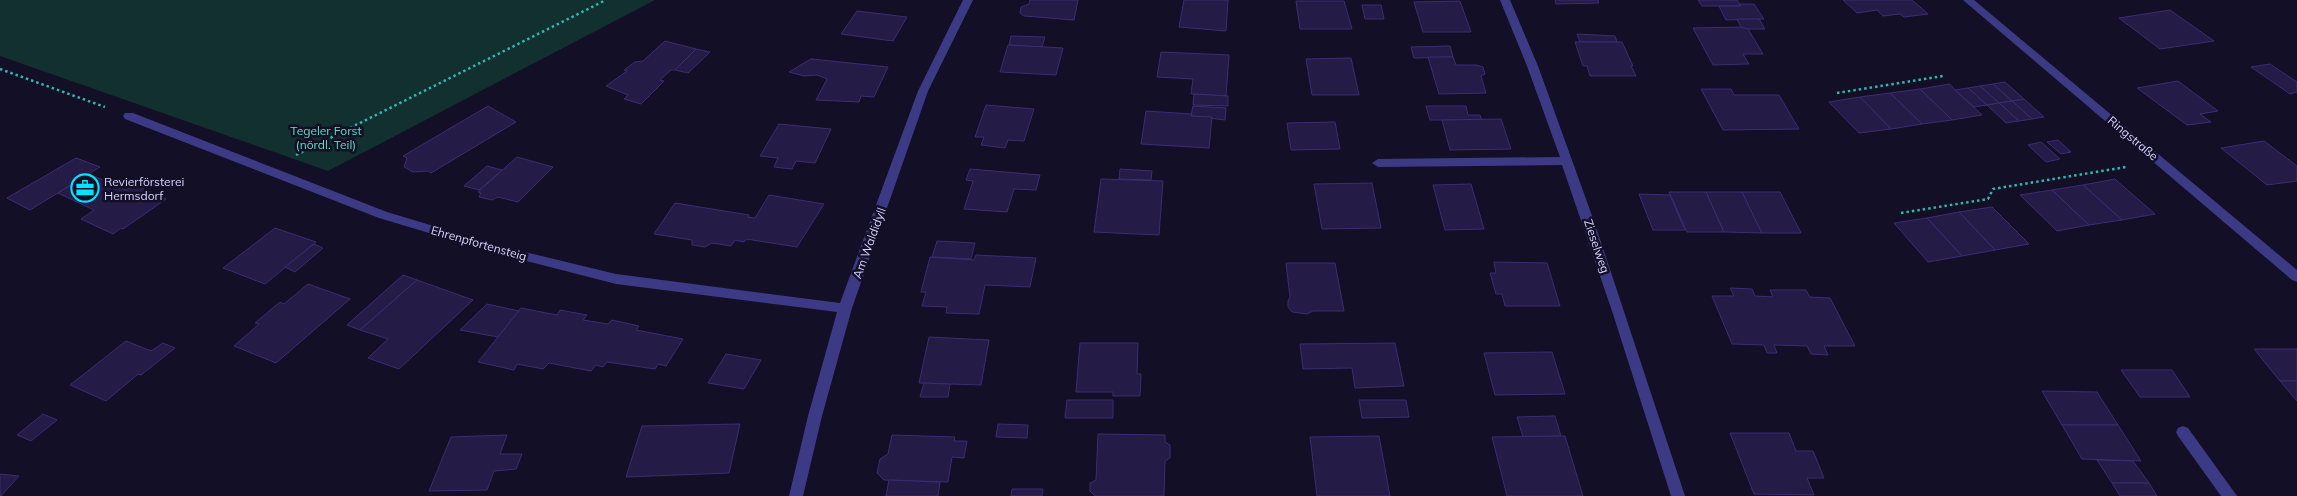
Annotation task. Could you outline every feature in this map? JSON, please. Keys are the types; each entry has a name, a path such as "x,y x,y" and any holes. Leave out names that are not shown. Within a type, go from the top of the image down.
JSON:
{"street":[{"name":"Am Waldidyll","path":"796,496 815,416 845,308 924,92 968,0"},
{"name":"Zieselweg","path":"1505,0 1517,25 1619,310 1678,496"},
{"name":"Ringstraße","path":"1968,0 2297,276"},
{"name":"Ehrenpfortensteig","path":"130,116 384,215 499,250 616,279 845,308"},
{"path":"1378,163 1567,161"},
{"path":"2183,432 2230,496"}],"path":[{"path":"266,170 606,0"},
{"path":"0,68 130,116"},
{"path":"1837,93 1943,76"},
{"path":"1900,213 1988,199 1994,189 2131,166"}],"green space":[{"name":"Tegeler Forst (nördl. Teil)","path":"0,0 655,0 328,171 0,56"}],"building":[{"path":"1030,0 1078,0 1074,20 1024,16 1020,13 1021,7 1029,4"},
{"path":"1184,0 1228,0 1226,31 1179,27"},
{"path":"1555,0 1598,0 1599,3 1556,4"},
{"path":"1698,0 1737,0 1741,6 1702,6"},
{"path":"1843,0 1912,0 1928,14 1904,17 1900,14 1883,16 1877,10 1857,13"},
{"path":"1296,1 1344,1 1352,29 1300,29"},
{"path":"1460,1 1471,32 1423,32 1414,2"},
{"path":"1740,4 1754,4 1764,19 1726,20 1719,6 1741,6"},
{"path":"1362,5 1381,5 1384,19 1365,19"},
{"path":"2170,10 2214,41 2160,49 2119,18"},
{"path":"857,11 907,17 893,41 841,34"},
{"path":"1737,19 1759,19 1765,29 1742,29"},
{"path":"1741,27 1748,29 1763,54 1743,54 1749,64 1713,65 1693,28"},
{"path":"1577,34 1615,36 1617,42 1580,42"},
{"path":"1011,36 1045,37 1042,47 1009,45"},
{"path":"665,41 696,49 675,70 671,70 660,80 664,81 641,104 624,99 628,95 606,86 627,71 624,70 635,62 643,61"},
{"path":"1575,42 1622,42 1636,76 1590,76 1587,66 1583,66"},
{"path":"1008,45 1063,48 1056,75 1000,72"},
{"path":"1450,46 1453,57 1414,58 1411,47"},
{"path":"696,49 710,52 688,73 675,70"},
{"path":"1161,52 1229,55 1226,96 1191,94 1193,79 1157,77"},
{"path":"1428,57 1453,57 1456,65 1483,67 1485,74 1481,76 1486,93 1439,94"},
{"path":"1351,58 1359,95 1312,95 1306,59"},
{"path":"811,59 888,67 874,97 861,96 859,102 816,100 827,79 817,75 804,76 789,72"},
{"path":"2270,64 2297,82 2297,92 2290,94 2251,67"},
{"path":"2178,81 2218,111 2200,114 2211,122 2187,125 2137,88"},
{"path":"2005,82 2024,99 2012,101 1993,84"},
{"path":"1950,84 1982,115 1952,120 1920,89"},
{"path":"1993,84 2012,101 1999,103 1980,86"},
{"path":"1980,86 1999,103 1987,105 1968,88"},
{"path":"1968,88 1987,105 1974,107 1955,90"},
{"path":"1701,89 1731,89 1734,95 1779,95 1799,129 1723,130"},
{"path":"1920,89 1952,120 1922,124 1890,93"},
{"path":"1890,93 1922,124 1891,129 1860,97"},
{"path":"1194,94 1228,96 1228,106 1193,105"},
{"path":"1860,97 1891,129 1859,133 1829,102"},
{"path":"2024,99 2044,117 2032,119 2012,101"},
{"path":"2012,101 2032,119 2019,121 1999,103"},
{"path":"1999,103 2019,121 2006,123 1987,105"},
{"path":"986,105 1034,109 1024,141 1008,140 1005,148 981,145 984,137 975,137"},
{"path":"488,106 516,122 431,173 428,171 413,172 404,167 407,158 403,156"},
{"path":"1193,106 1226,108 1225,120 1191,116"},
{"path":"1426,106 1466,106 1468,115 1480,115 1482,120 1430,120"},
{"path":"1146,111 1212,117 1209,148 1141,144"},
{"path":"1501,119 1511,149 1450,150 1442,120"},
{"path":"1335,122 1340,149 1291,150 1287,123"},
{"path":"779,124 831,129 815,163 796,161 792,169 774,167 778,158 760,156"},
{"path":"2058,140 2071,152 2061,154 2047,142"},
{"path":"2264,141 2297,166 2297,181 2267,185 2221,148"},
{"path":"2041,142 2060,159 2046,162 2028,145"},
{"path":"517,157 553,167 518,202 498,197 492,200 479,197 481,193 478,192"},
{"path":"76,158 100,167 30,210 7,198"},
{"path":"487,166 502,170 479,190 464,186"},
{"path":"970,169 1040,175 1036,190 1014,189 1007,212 964,209 973,181 966,180"},
{"path":"1120,169 1152,171 1151,180 1119,179"},
{"path":"89,174 126,190 135,185 166,199 113,234 81,219 94,210 58,193"},
{"path":"1101,179 1163,181 1159,235 1094,232"},
{"path":"2115,179 2155,214 2122,220 2083,185"},
{"path":"1372,183 1381,228 1322,229 1314,184"},
{"path":"1471,184 1484,229 1445,230 1433,185"},
{"path":"2083,185 2122,220 2089,225 2052,190"},
{"path":"2052,190 2089,225 2057,231 2020,195"},
{"path":"1669,192 1706,192 1724,232 1687,232"},
{"path":"1706,192 1742,192 1762,233 1724,232"},
{"path":"1742,192 1780,192 1801,233 1762,233"},
{"path":"1639,194 1670,195 1685,230 1653,230"},
{"path":"769,195 824,204 797,247 746,239 744,242 735,240 731,246 712,243 705,247 692,245 692,240 654,234 675,203 749,215 748,217 755,218"},
{"path":"1992,207 2029,244 1995,250 1959,212"},
{"path":"1959,212 1995,250 1962,256 1927,218"},
{"path":"1927,218 1962,256 1928,262 1894,223"},
{"path":"275,228 316,242 265,284 223,268"},
{"path":"937,241 975,243 971,259 932,257"},
{"path":"314,244 323,248 295,272 285,267"},
{"path":"976,255 1036,258 1030,287 985,285 979,314 946,313 947,307 922,306 926,292 921,292 930,257 974,260"},
{"path":"1494,262 1547,263 1560,306 1505,306 1502,294 1496,294 1490,273 1496,273"},
{"path":"1286,263 1335,263 1344,311 1313,311 1307,314 1292,312 1288,307 1290,297"},
{"path":"403,275 417,280 360,330 347,325"},
{"path":"417,280 473,300 399,369 368,358 388,339 360,330"},
{"path":"308,284 350,299 276,363 234,346 259,324 255,323 280,302 284,304"},
{"path":"1730,288 1752,289 1755,296 1773,297 1770,290 1806,290 1810,297 1830,298 1855,346 1824,346 1828,355 1811,354 1807,346 1774,345 1777,353 1767,353 1764,345 1732,344 1712,296 1734,296"},
{"path":"487,304 519,311 498,337 460,330"},
{"path":"521,308 557,315 560,310 587,315 583,320 608,324 612,320 639,326 636,330 683,339 666,366 658,364 655,369 607,362 603,367 596,365 591,371 549,363 543,369 517,364 514,370 478,362"},
{"path":"929,337 989,340 981,385 919,383"},
{"path":"126,341 151,351 163,343 175,348 141,375 138,374 106,401 70,385"},
{"path":"1080,343 1138,343 1137,374 1141,374 1140,396 1113,396 1113,392 1076,392"},
{"path":"1395,343 1404,386 1355,388 1352,368 1303,369 1300,344"},
{"path":"2254,349 2297,349 2297,381 2280,381"},
{"path":"1552,352 1565,394 1495,395 1484,353"},
{"path":"726,354 761,360 744,389 708,383"},
{"path":"2121,370 2172,370 2190,397 2140,397"},
{"path":"2280,381 2297,381 2297,401"},
{"path":"924,383 950,384 948,397 920,397"},
{"path":"2042,391 2097,392 2118,425 2062,425"},
{"path":"1067,400 1113,400 1113,418 1065,418"},
{"path":"1359,400 1406,400 1409,417 1362,418"},
{"path":"43,414 57,420 31,441 17,435"},
{"path":"1555,416 1561,436 1523,437 1517,417"},
{"path":"740,424 729,473 626,477 642,426"},
{"path":"998,424 1028,425 1027,438 996,437"},
{"path":"2062,425 2118,425 2141,461 2082,459"},
{"path":"1730,433 1789,433 1796,451 1813,451 1824,478 1807,478 1814,495 1754,494"},
{"path":"1098,434 1165,435 1165,442 1170,445 1170,458 1165,461 1164,496 1095,496 1090,491 1090,483 1096,480"},
{"path":"507,435 500,454 522,454 516,469 494,471 487,490 429,491 451,437"},
{"path":"892,435 955,437 954,441 967,441 964,458 952,457 948,482 884,480 877,473 880,459 888,454"},
{"path":"1379,436 1390,496 1317,496 1310,437"},
{"path":"1565,436 1583,496 1507,496 1492,437"},
{"path":"2097,460 2133,461 2149,483 2112,483"},
{"path":"0,474 19,476 1,496 0,496"},
{"path":"889,480 940,482 938,496 886,496"},
{"path":"2112,483 2149,483 2157,496 2120,496"},
{"path":"1012,489 1043,489 1042,496 1011,496"}],"place":[{"name":"Revierförsterei Hermsdorf","path":"85,188"}]}
